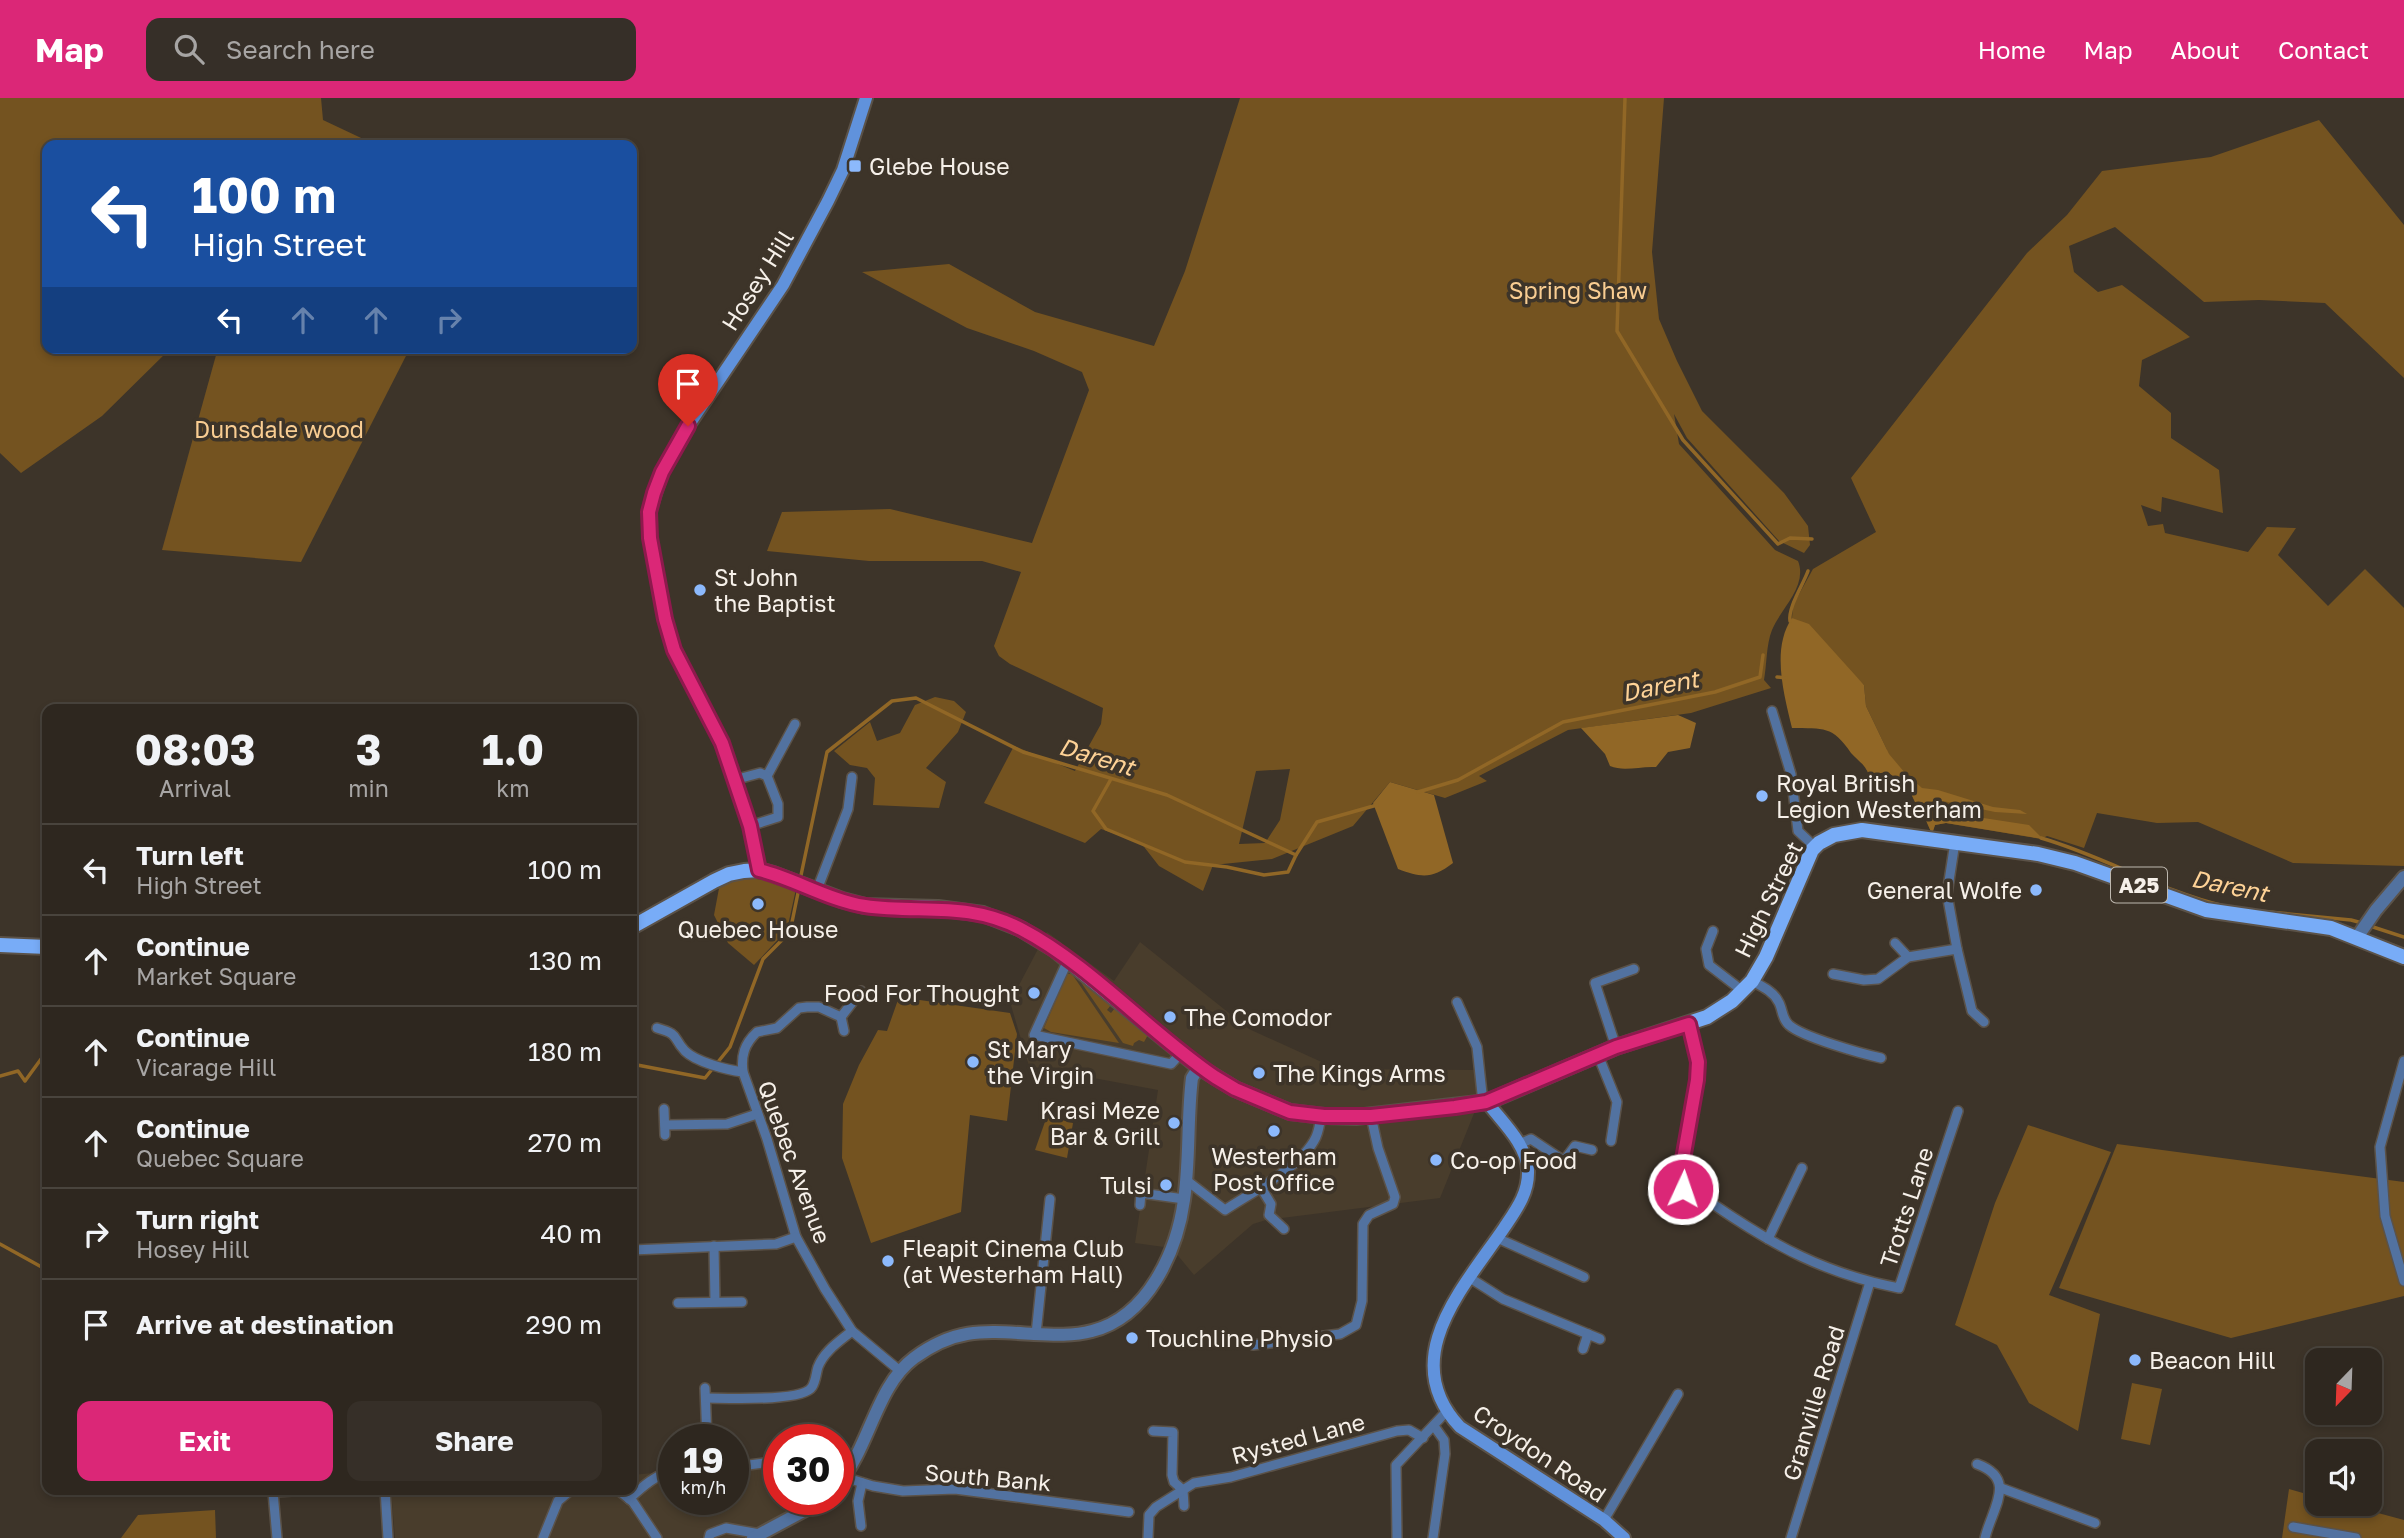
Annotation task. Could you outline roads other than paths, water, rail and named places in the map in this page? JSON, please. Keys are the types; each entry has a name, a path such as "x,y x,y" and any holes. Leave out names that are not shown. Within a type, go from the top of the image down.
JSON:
{"main road":[{"name":"Hosey Hill","path":"759,870 750,826 722,743 674,650 665,619 650,538 649,512 662,472 688,426 783,285 828,201 843,170 866,98"},
{"name":"High Street","path":"759,870 865,906 950,909 996,918 1028,933 1068,960 1199,1067 1235,1089 1290,1112 1321,1115 1371,1116 1485,1102 1616,1047 1689,1024 1714,1013 1748,986 1766,957 1815,847 1834,835 1862,830 1955,842 2075,863 2206,910 2360,934"},
{"path":"637,924 729,874 759,870"},
{"name":"A25","path":"2360,934 2404,957"},
{"path":"0,945 42,947"},
{"name":"Croydon Road","path":"1485,1102 1524,1152 1528,1169 1525,1194 1442,1325 1433,1354 1434,1383 1446,1412 1460,1427 1604,1520 1623,1538"}],"street":[{"path":"1772,711 1791,774 1798,831 1815,847"},
{"path":"767,776 795,724"},
{"path":"734,780 760,773 767,776 778,804 778,817 750,826"},
{"path":"817,890 848,809 852,777"},
{"path":"1955,842 1947,894 1972,1011 1983,1022"},
{"path":"2360,934 2404,877"},
{"path":"1713,930 1706,949 1709,965 1748,986 1773,994 1789,1025 1857,1053 1881,1058"},
{"path":"1895,943 1908,957"},
{"path":"1833,974 1864,980 1878,979 1908,957 1957,949"},
{"path":"1068,960 1034,1035 1171,1064 1182,1052"},
{"path":"1616,1047 1595,982 1634,969"},
{"path":"844,1031 841,1017 861,991"},
{"path":"1457,1002 1477,1047 1485,1102"},
{"name":"Quebec Avenue","path":"841,1017 819,1007 799,1009 777,1028 757,1032 744,1048 741,1061 796,1237 852,1331 900,1371"},
{"path":"1689,1024 1696,1054 1697,1080 1680,1186 1768,1239 1821,1266 1870,1282"},
{"path":"657,1028 673,1032 687,1053 723,1069 743,1072"},
{"path":"1598,1055 1617,1102 1611,1141"},
{"path":"2404,1061 2380,1147 2385,1216 2404,1281"},
{"path":"854,1460 889,1388 912,1359 953,1336 988,1330 1064,1335 1093,1331 1130,1311 1152,1286 1171,1251 1179,1228 1186,1182 1192,1078 1199,1067"},
{"path":"664,1109 665,1130 727,1124 757,1114"},
{"name":"Trotts Lane","path":"1870,1282 1899,1287 1958,1111"},
{"path":"1186,1182 1225,1210 1279,1176 1314,1141 1321,1115"},
{"path":"1253,1345 1340,1334 1356,1325 1362,1301 1363,1224 1368,1214 1393,1204 1395,1197 1378,1148 1371,1116"},
{"path":"1519,1143 1531,1139 1564,1161 1575,1146 1592,1150"},
{"path":"1768,1239 1802,1168"},
{"path":"1260,1186 1272,1204 1269,1215 1284,1229"},
{"path":"1140,1205 1141,1193 1184,1199"},
{"path":"1036,1334 1051,1199"},
{"path":"637,1250 776,1244 796,1237"},
{"path":"1497,1238 1584,1277"},
{"path":"714,1246 715,1302"},
{"path":"1470,1278 1503,1299 1600,1339"},
{"name":"Granville Road","path":"1803,1538 1791,1536 1870,1282"},
{"path":"678,1303 742,1302"},
{"path":"706,1424 705,1393 789,1397 804,1395 812,1388 819,1364 825,1355 852,1331"},
{"path":"1583,1349 1588,1334"},
{"path":"1604,1520 1678,1394"},
{"path":"1397,1538 1396,1465 1446,1412"},
{"path":"1433,1538 1445,1454 1444,1440 1434,1426"},
{"name":"Rysted Lane","path":"1148,1538 1149,1515 1156,1507 1194,1483 1231,1477 1397,1431 1409,1430 1423,1438"},
{"path":"1153,1431 1173,1432 1172,1475 1174,1482 1183,1490 1184,1506"},
{"path":"1978,1464 1990,1469 1999,1479 2001,1488 1985,1538"},
{"path":"637,1492 658,1477"},
{"name":"South Bank","path":"854,1482 903,1491 954,1489 1129,1512"},
{"path":"860,1526 858,1501 862,1483"},
{"path":"2001,1488 2095,1523"},
{"path":"273,1495 277,1538"},
{"path":"385,1495 388,1538"},
{"path":"543,1538 558,1501 565,1495"},
{"path":"624,1495 657,1538"},
{"path":"629,1499 634,1495"},
{"path":"709,1538 710,1534 726,1528 756,1536 796,1515"},
{"path":"2293,1527 2356,1538"}],"waterway":[{"path":"1625,98 1617,331 1683,440 1778,544 1790,538 1812,539"},
{"path":"1790,621 1793,603 1808,571"},
{"name":"Darent","path":"1418,792 1458,780 1563,722 1715,692 1760,677 1763,655"},
{"name":"Darent","path":"1777,677 1786,678"},
{"name":"Darent","path":"800,880 827,752 892,701 916,698 1023,752 1167,795 1296,855 1317,822 1377,805"},
{"path":"1111,779 1093,811 1106,829 1185,862 1264,875 1288,872 1296,855"},
{"name":"Darent","path":"2041,838 2087,854 2177,892 2224,906"},
{"name":"Darent","path":"637,1065 705,1078 730,1047 763,959 790,932 799,888"},
{"name":"Darent","path":"2259,911 2362,923"},
{"name":"Darent","path":"2370,926 2404,937"},
{"name":"Darent","path":"0,1076 18,1071 25,1081 42,1058"},
{"path":"0,1244 42,1267"}],"place":[{"name":"Glebe House","path":"855,166"},
{"name":"St John the Baptist","path":"700,590"},
{"name":"Royal British Legion Westerham","path":"1762,796"},
{"name":"General Wolfe","path":"2036,890"},
{"name":"Quebec House","path":"758,904"},
{"name":"Food For Thought","path":"1034,993"},
{"name":"The Comodor","path":"1170,1017"},
{"name":"St Mary the Virgin","path":"973,1062"},
{"name":"The Kings Arms","path":"1259,1073"},
{"name":"Krasi Meze Bar & Grill","path":"1174,1123"},
{"name":"Westerham Post Office","path":"1274,1131"},
{"name":"Co-op Food","path":"1436,1160"},
{"name":"Tulsi","path":"1166,1185"},
{"name":"Fleapit Cinema Club (at Westerham Hall)","path":"888,1261"},
{"name":"Touchline Physio","path":"1132,1338"},
{"name":"Beacon Hill","path":"2135,1360"}],"park label":[{"name":"Spring Shaw","path":"1578,290"},
{"name":"Dunsdale wood","path":"279,429"}]}
